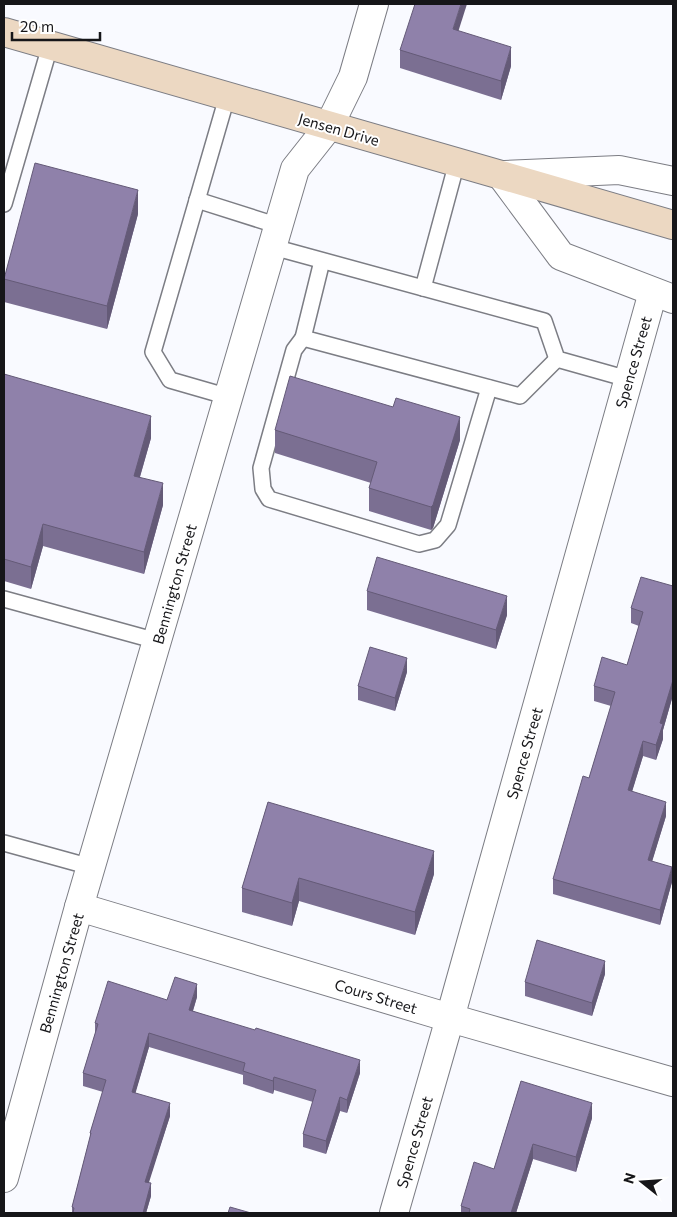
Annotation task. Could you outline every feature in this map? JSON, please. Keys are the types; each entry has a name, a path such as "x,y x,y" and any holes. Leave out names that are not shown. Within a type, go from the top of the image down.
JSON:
{"main road":[{"name":"Jensen Drive","path":"4,32 673,225"}],"street":[{"name":"Bennington Street","path":"4,1178 79,907 295,169 329,126 353,77 374,4"},
{"path":"501,175 619,170 673,181"},
{"path":"501,175 561,256 663,295"},
{"name":"Spence Street","path":"394,1213 628,379 663,295"},
{"name":"Cours Street","path":"79,907 450,1018 673,1082"}],"lane":[{"path":"4,204 50,46"},
{"path":"227,97 153,352 170,380 229,397"},
{"path":"423,288 457,162"},
{"path":"197,200 276,236 322,261 544,321 557,359"},
{"path":"322,261 303,338 294,350 261,468 263,489 269,499 419,544 435,540 448,525 489,388"},
{"path":"303,338 520,396 557,359"},
{"path":"557,359 628,379"},
{"path":"4,599 157,641"},
{"path":"4,843 91,867"}],"building":[{"path":"415,4 461,4 453,29 511,47 501,81 400,50"},
{"path":"35,163 138,190 107,306 4,279"},
{"path":"4,374 151,416 134,476 163,483 144,552 43,524 31,567 4,559"},
{"path":"290,376 393,407 396,398 460,417 433,505 431,507 369,488 377,462 275,430"},
{"path":"377,557 507,596 496,630 367,591"},
{"path":"641,577 673,586 673,680 660,723 663,724 656,745 643,741 628,790 666,802 648,860 672,867 660,910 553,879 583,776 589,778 615,692 594,686 602,657 627,665 643,612 631,608"},
{"path":"370,647 407,658 395,698 358,686"},
{"path":"268,802 434,851 415,912 299,878 292,903 242,888"},
{"path":"537,940 605,961 592,1003 525,982"},
{"path":"175,977 197,984 189,1010 255,1030 256,1028 360,1060 347,1100 340,1097 326,1141 303,1134 316,1090 274,1077 273,1081 243,1071 245,1063 149,1033 132,1092 170,1103 145,1182 151,1183 143,1213 73,1213 74,1208 72,1207 90,1133 106,1080 83,1073 98,1024 95,1023 108,981 167,1000"},
{"path":"521,1081 592,1103 576,1157 533,1144 511,1213 469,1213 470,1209 461,1206 474,1162 494,1169"},
{"path":"230,1207 251,1213 228,1213"}]}
